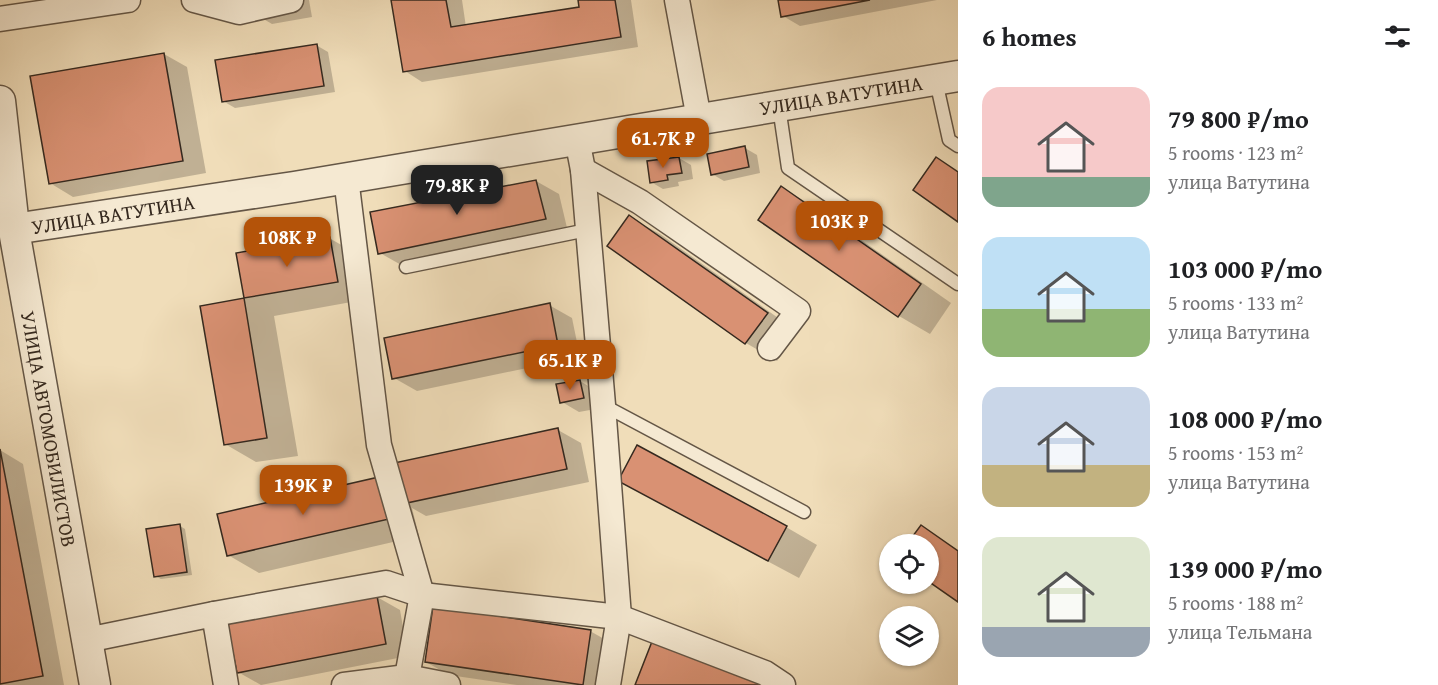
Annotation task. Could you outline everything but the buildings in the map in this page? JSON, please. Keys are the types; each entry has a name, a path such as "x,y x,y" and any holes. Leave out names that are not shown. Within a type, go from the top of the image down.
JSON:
{"street":[{"path":"0,19 128,0"},
{"path":"194,0 239,12 291,0"},
{"path":"677,0 699,119"},
{"name":"УЛИЦА ВАТУТИНА","path":"9,235 947,77"},
{"name":"УЛИЦА АВТОМОБИЛИСТОВ","path":"0,101 9,235 95,685"},
{"path":"577,139 583,170 619,617 608,685"},
{"path":"583,170 640,202 798,311 770,348"},
{"path":"346,178 379,445 422,596 406,677"},
{"path":"87,640 386,583 422,596 619,617 765,673 783,685"},
{"path":"214,614 225,685"},
{"path":"344,685 406,677 448,685"}],"lane":[{"path":"947,77 949,140 958,146"},
{"path":"778,105 788,168 958,284"},
{"path":"406,267 587,230"},
{"path":"603,405 804,512"}]}
